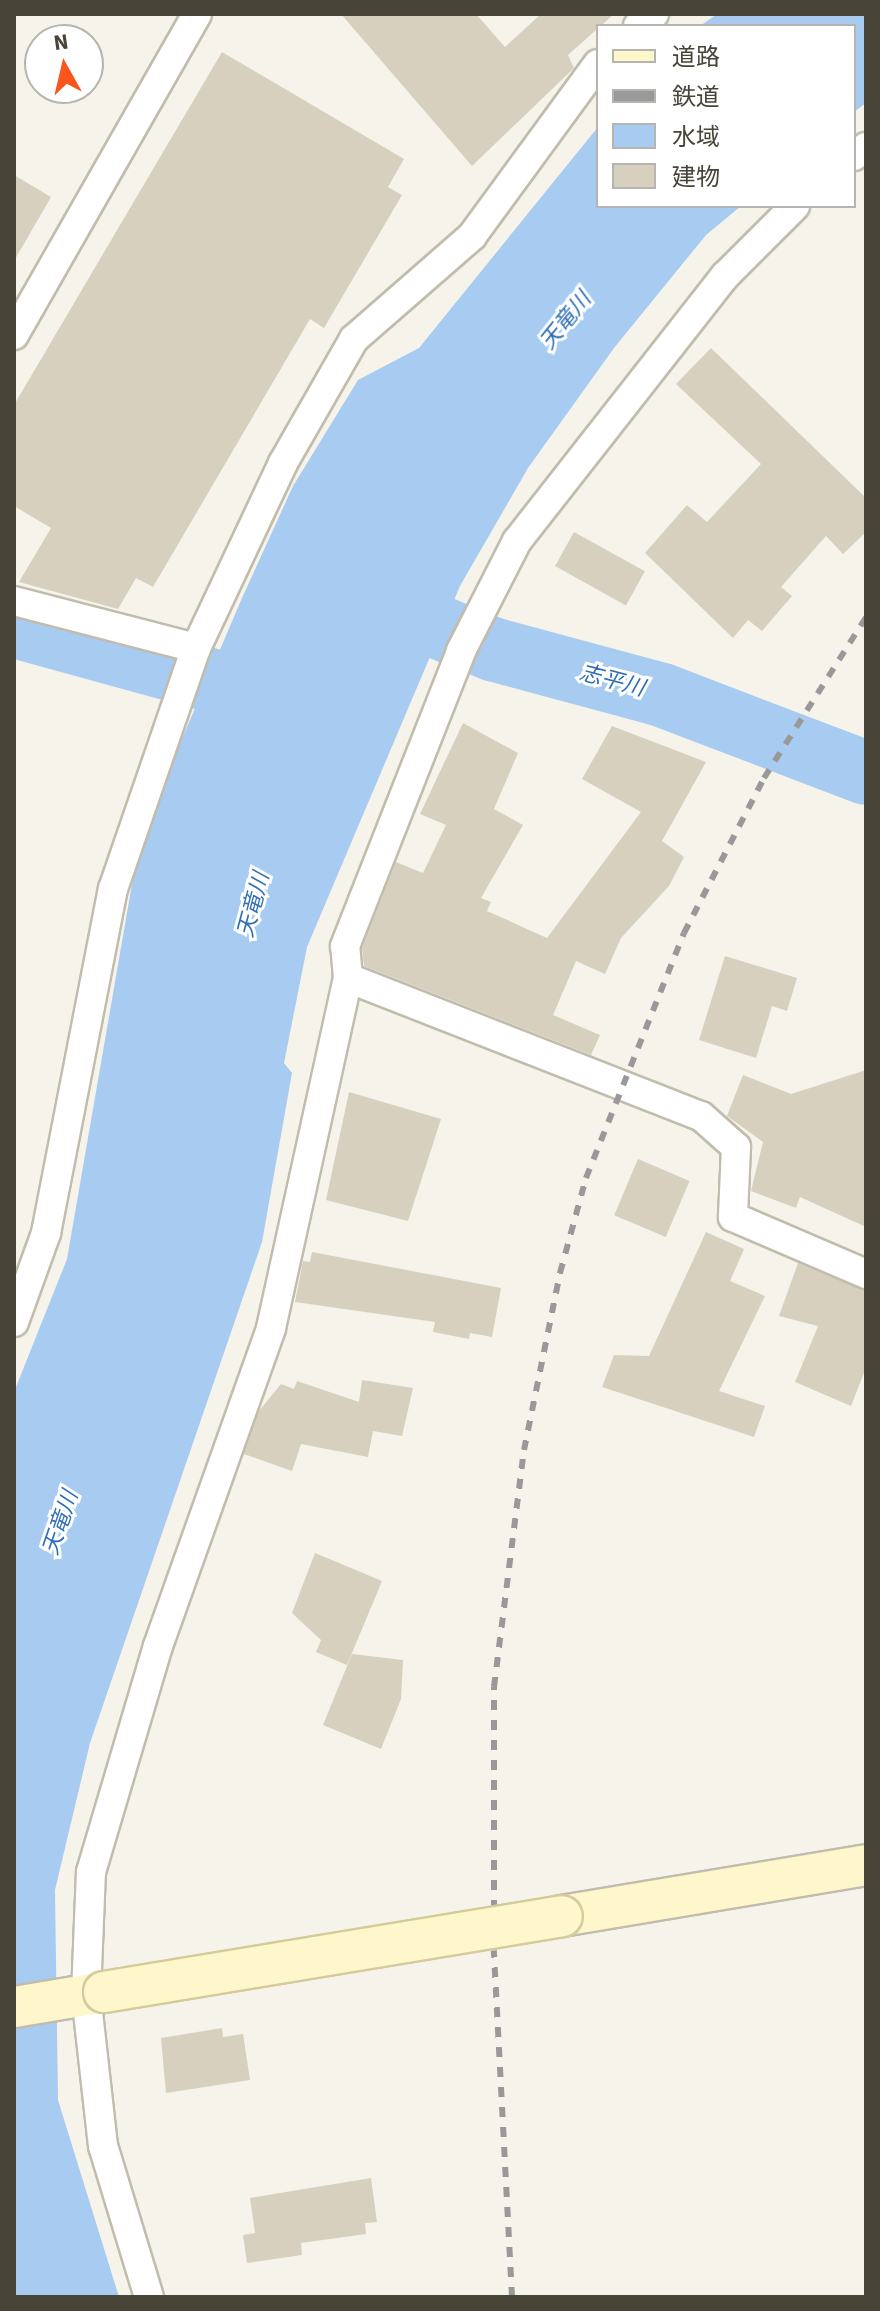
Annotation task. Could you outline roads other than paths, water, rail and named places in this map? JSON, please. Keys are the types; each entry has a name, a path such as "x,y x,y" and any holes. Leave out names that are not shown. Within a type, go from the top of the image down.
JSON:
{"street":[{"path":"14,335 197,14"},
{"path":"14,1322 46,1233 113,889 196,648 283,463 354,339 472,236 596,67"},
{"path":"149,2297 103,2146 87,1995 85,1919 102,1822 271,1328 348,978 345,946 475,617 517,541 619,406 725,276 793,208"},
{"path":"14,601 196,648"},
{"path":"348,978 701,1116 736,1147 733,1217 866,1274"},
{"path":"14,2007 866,1865"}],"water":[{"path":"717,14 866,14 866,103 856,110 856,24 703,24"},
{"name":"天竜川","path":"596,129 596,208 739,208 706,235 614,348 528,468 460,586 307,947 284,1063 292,1073 262,1242 90,1743 55,1890 58,2100 119,2297 14,2297 14,1392 67,1259 132,884 155,802 293,486 358,380 419,348"}],"waterway":[{"name":"志平川","path":"360,595 492,649 662,695 866,773"},
{"path":"14,626 293,703"}],"railway":[{"path":"512,2297 494,1950 494,1687 524,1450 560,1273 586,1178 684,933 764,778 866,617"}]}
